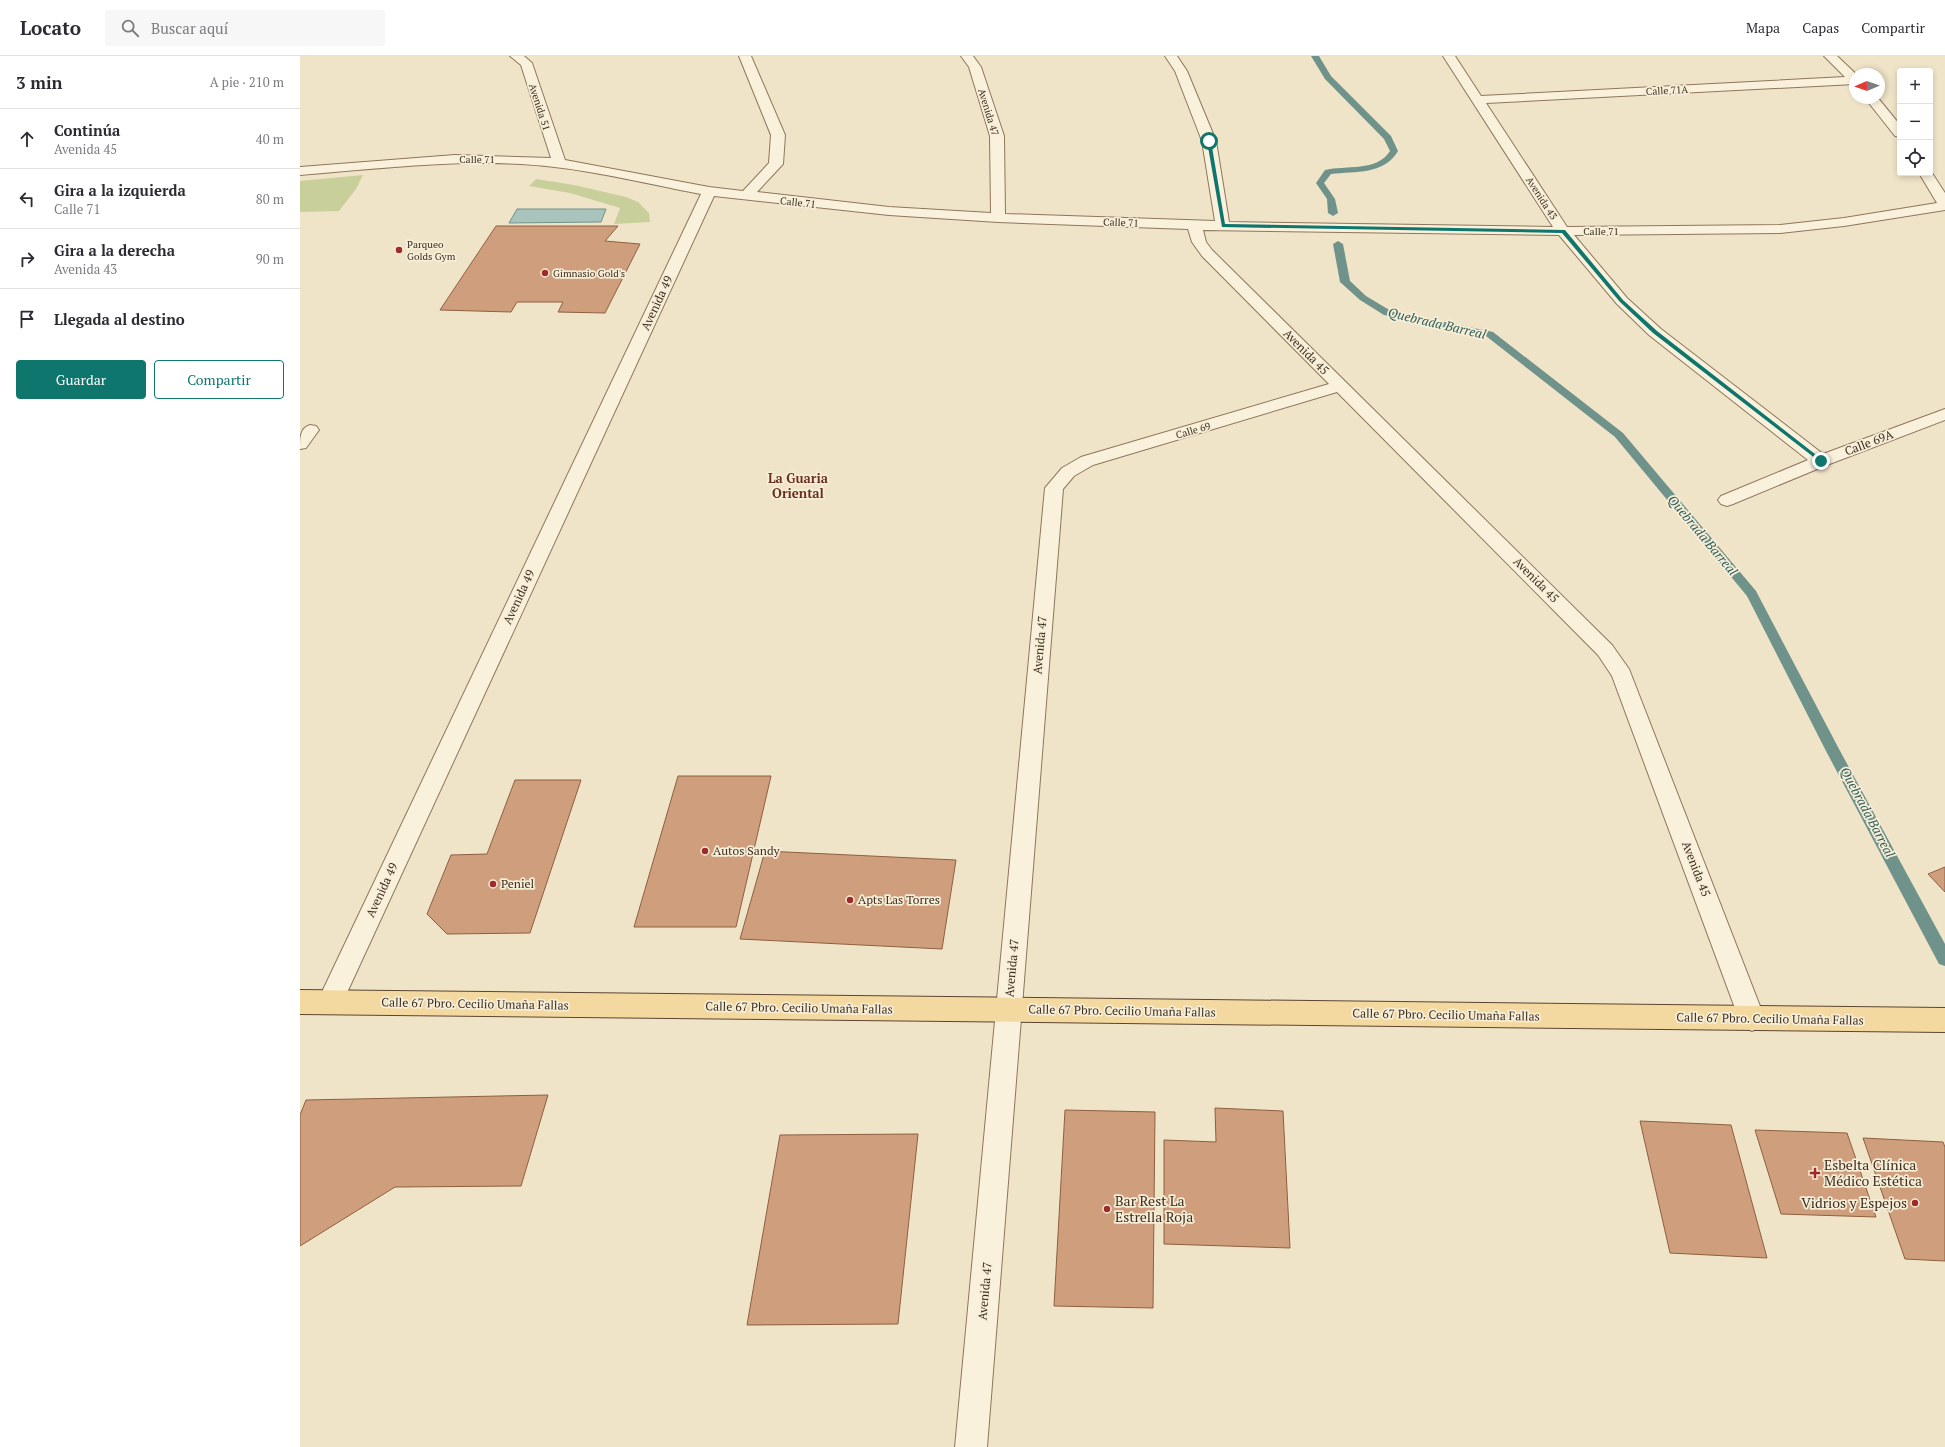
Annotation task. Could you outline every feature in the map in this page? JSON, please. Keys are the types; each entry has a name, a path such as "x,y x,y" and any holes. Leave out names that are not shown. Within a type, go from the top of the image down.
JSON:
{"main road":[{"name":"Calle 67 Pbro. Cecilio Umaña Fallas","path":"300,1002 1945,1020"}],"street":[{"name":"Avenida 51","path":"516,56 526,63 559,163"},
{"path":"745,56 778,135 776,164 745,196"},
{"name":"Avenida 47","path":"967,56 975,67 997,136 998,218"},
{"path":"1171,56 1181,71 1209,141 1224,226"},
{"name":"Avenida 43","path":"1449,56 1563,231 1622,301 1655,332 1821,461"},
{"path":"1830,56 1849,74"},
{"name":"Calle 71A","path":"1479,100 1849,80"},
{"path":"1875,104 1897,130"},
{"name":"Calle 71","path":"300,171 455,159 506,159 559,163 709,191 745,196 889,211 998,218 1224,226 1563,231 1780,229 1844,222 1945,205"},
{"path":"1928,176 1945,205"},
{"name":"Avenida 49","path":"330,1002 709,191"},
{"name":"Avenida 45","path":"1194,224 1199,242 1207,253 1587,631 1605,650 1622,674 1752,1019"},
{"name":"Calle 69","path":"1054,488 1068,472 1087,461 1341,386"},
{"name":"Calle 69A","path":"1727,500 1821,461 1945,414"},
{"path":"300,444 310,430"},
{"name":"Avenida 47","path":"971,1447 1054,488"}],"green space":[{"path":"363,175 356,189 339,211 300,212 300,181"},
{"path":"536,179 574,185 626,197 638,202 649,213 650,222 614,224 620,208 570,193 529,186"}],"water":[{"path":"517,209 606,209 601,222 509,223"}],"building":[{"name":"Gimnasio Gold's","path":"496,226 618,226 605,241 640,244 605,313 558,312 563,302 517,302 511,312 440,310"},
{"name":"Autos Sandy","path":"678,776 771,776 736,927 634,927"},
{"name":"Peniel","path":"515,780 581,780 530,933 447,934 427,914 451,855 487,854"},
{"name":"Apts Las Torres","path":"765,851 956,860 942,949 740,939"},
{"path":"1945,867 1945,892 1928,874"},
{"path":"548,1095 521,1186 395,1187 300,1246 300,1115 306,1100"},
{"path":"1215,1108 1283,1111 1290,1248 1164,1244 1164,1140 1216,1142"},
{"name":"Bar Rest La Estrella Roja","path":"1065,1110 1155,1112 1153,1308 1054,1306"},
{"path":"1640,1121 1731,1125 1767,1258 1670,1253"},
{"name":"Esbelta Clínica Médico Estética","path":"1755,1130 1847,1133 1876,1217 1781,1214"},
{"path":"918,1134 898,1324 747,1325 780,1135"},
{"name":"Vidrios y Espejos","path":"1863,1138 1943,1142 1945,1147 1945,1261 1905,1259"}],"waterway":[{"name":"Quebrada Barreal","path":"1315,56 1328,77 1388,138 1394,151 1389,159 1378,166 1328,172 1320,183 1331,199 1333,213"},
{"name":"Quebrada Barreal","path":"1338,244 1345,282 1363,298 1388,313 1489,334 1619,435 1752,594 1833,751 1945,959"}],"place":[{"name":"Parqueo Golds Gym","path":"399,250"},
{"name":"Gimnasio Gold's","path":"545,273"},
{"name":"Autos Sandy","path":"705,851"},
{"name":"Peniel","path":"493,884"},
{"name":"Apts Las Torres","path":"850,900"},
{"name":"Esbelta Clínica Médico Estética","path":"1815,1173"},
{"name":"Vidrios y Espejos","path":"1915,1203"},
{"name":"Bar Rest La Estrella Roja","path":"1107,1209"}],"district":[{"name":"La Guaria Oriental","path":"798,486"}],"route":[{"path":"1209,141 1224,226 1563,231 1622,301 1655,332 1821,461"}]}
